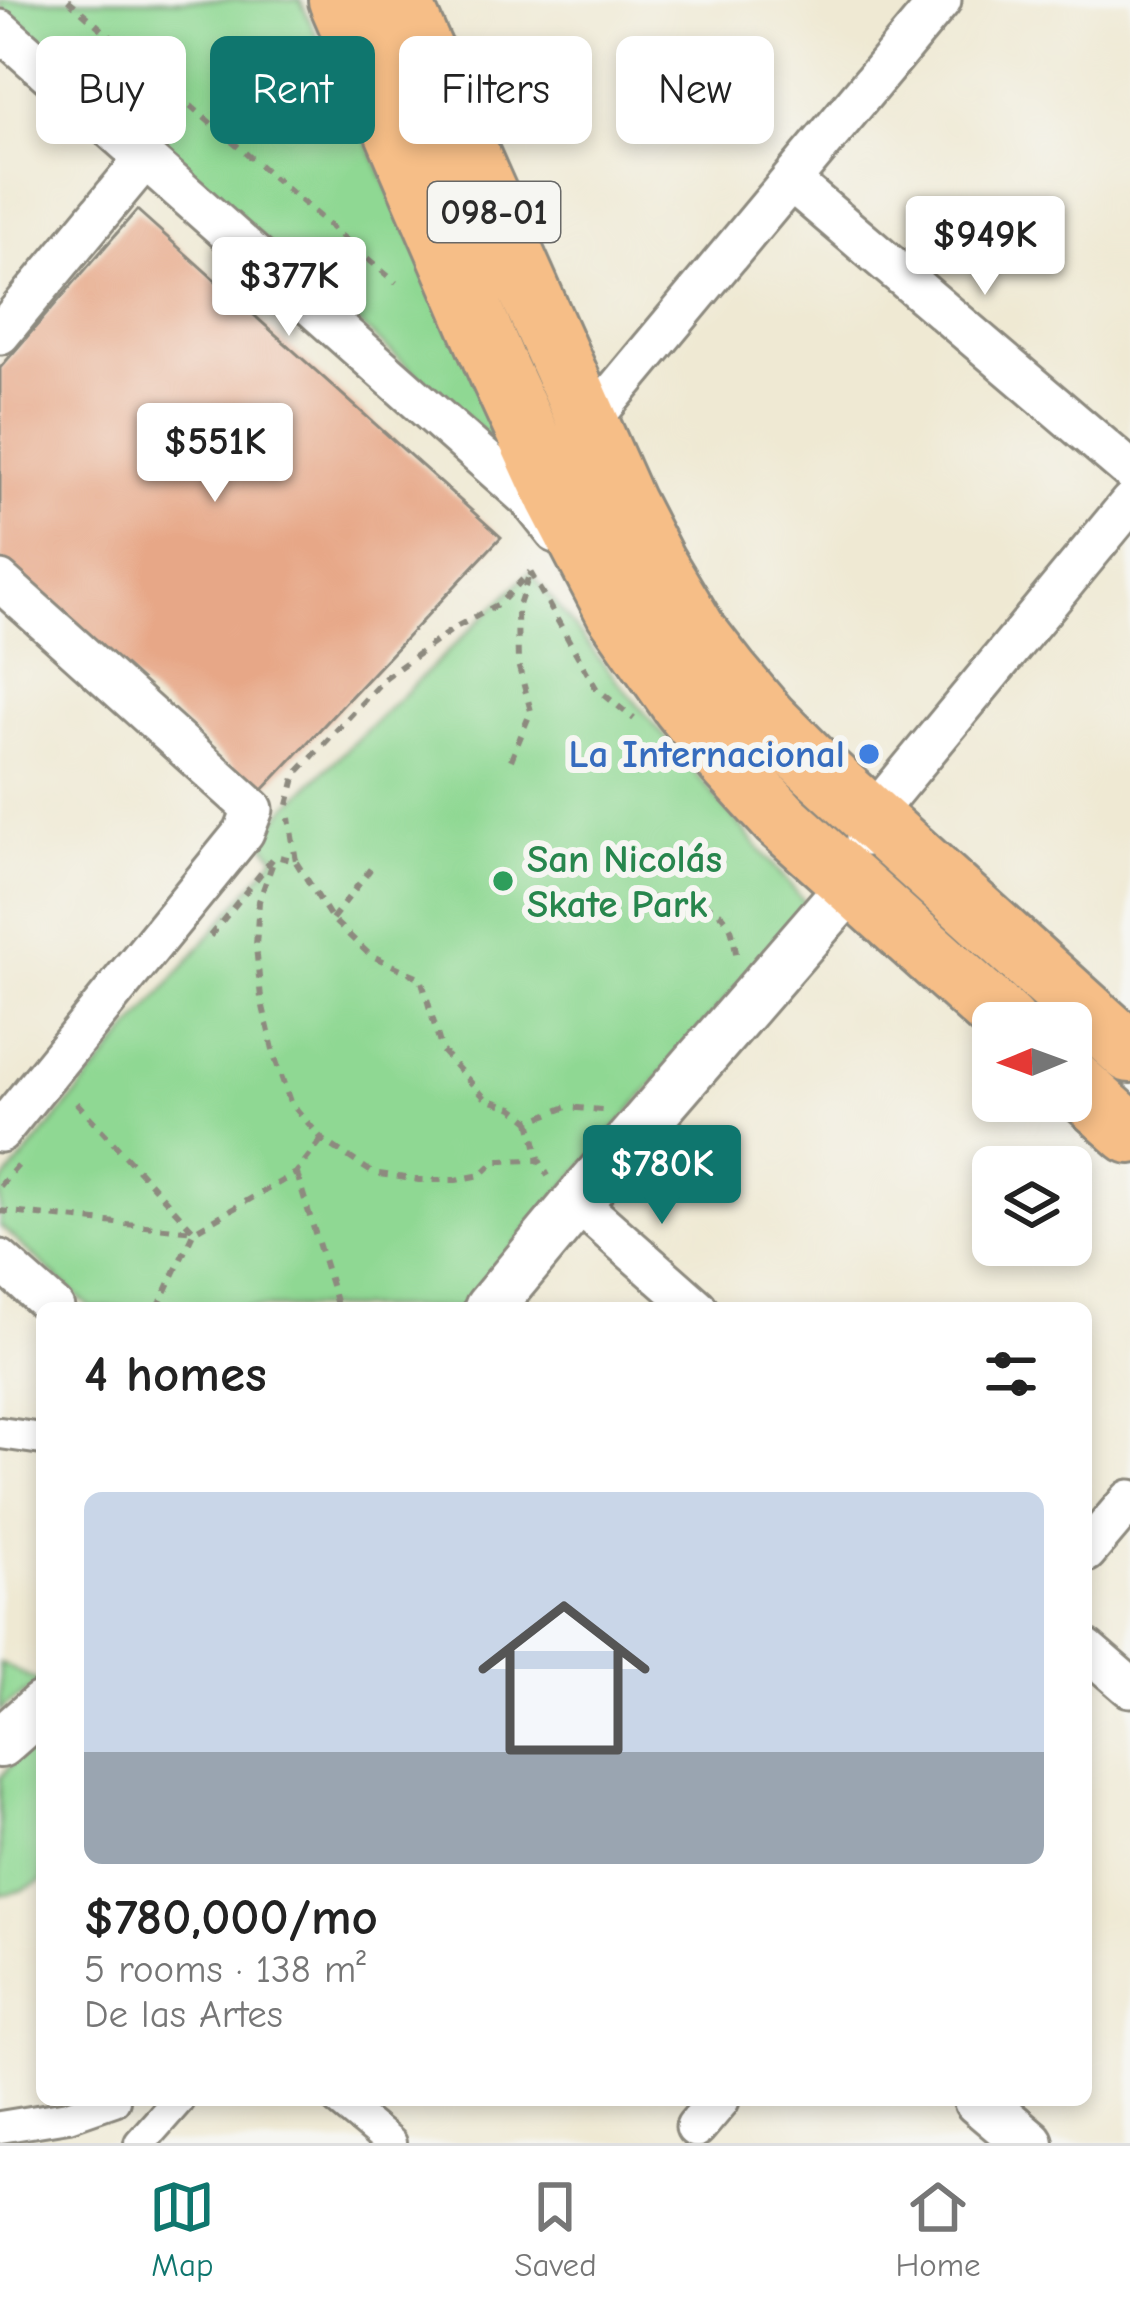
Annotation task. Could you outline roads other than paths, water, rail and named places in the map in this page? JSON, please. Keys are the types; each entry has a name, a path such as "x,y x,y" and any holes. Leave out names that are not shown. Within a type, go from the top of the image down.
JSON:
{"main road":[{"name":"098-01","path":"339,0 499,372 616,611 682,705 780,819 982,1002"},
{"name":"098-01","path":"400,0 623,503 697,633 767,719 1130,1052"},
{"path":"1092,1099 1130,1133"}],"street":[{"path":"588,424 941,0"},
{"path":"0,30 529,500 616,611"},
{"path":"0,334 144,160"},
{"path":"792,182 1130,470"},
{"path":"493,1302 563,1189 851,885 872,817 1130,503"},
{"path":"0,581 274,814 244,832 0,1132"},
{"path":"563,1189 690,1302"},
{"path":"0,1260 47,1302"},
{"path":"0,1433 36,1438"},
{"path":"1092,1545 1130,1500"},
{"path":"1092,1654 1130,1687"},
{"path":"0,1743 36,1711"},
{"path":"0,2127 68,2116 97,2106"},
{"path":"140,2143 173,2106"},
{"path":"345,2106 390,2143"},
{"path":"985,2106 1029,2143"}],"place":[{"name":"La Internacional","path":"869,754"},
{"name":"San Nicolás Skate Park","path":"503,881"}]}
